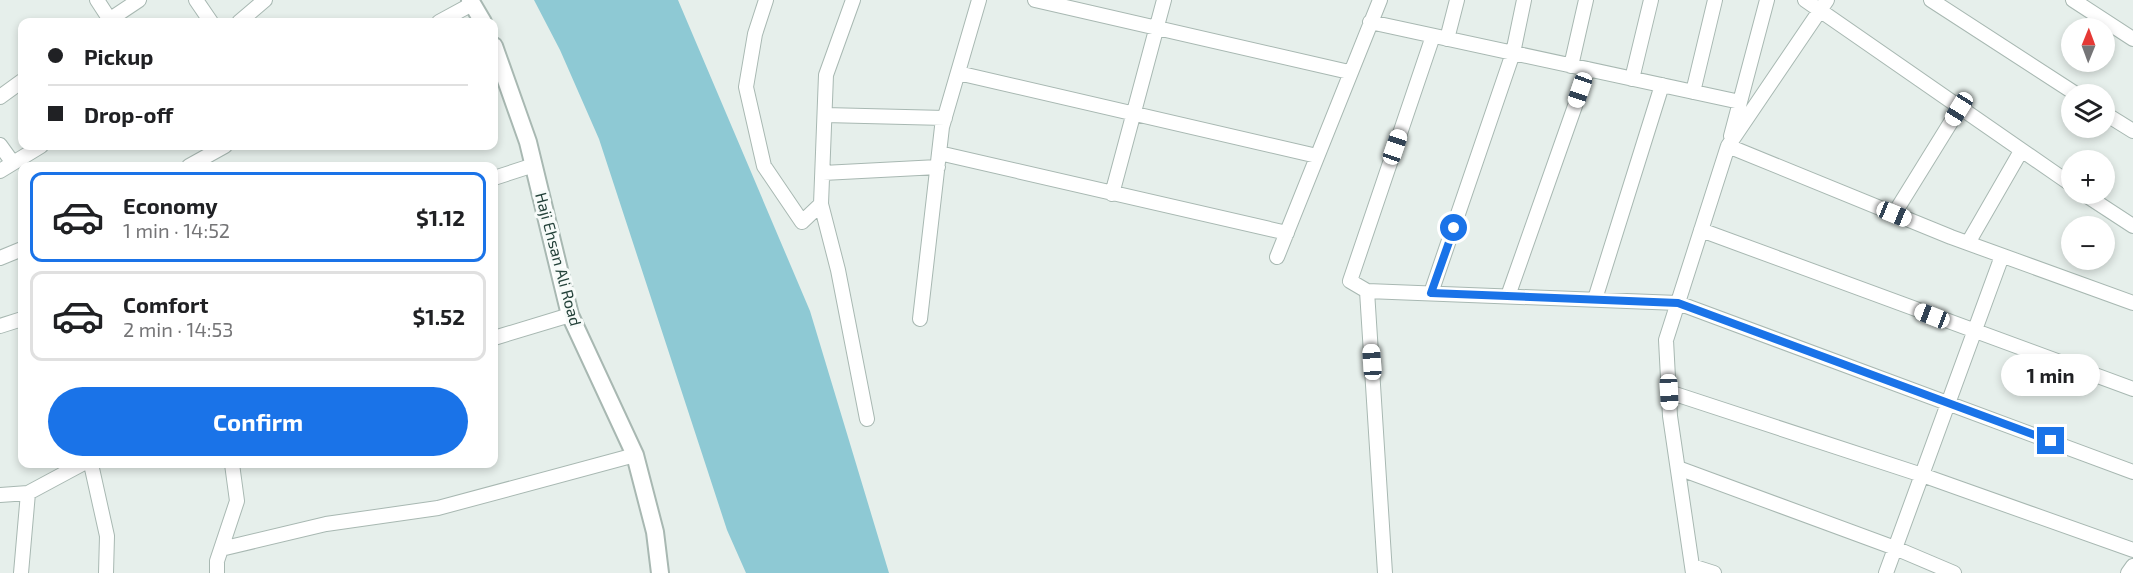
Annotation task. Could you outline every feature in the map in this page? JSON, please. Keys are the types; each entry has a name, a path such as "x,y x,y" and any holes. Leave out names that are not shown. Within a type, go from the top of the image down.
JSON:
{"street":[{"path":"98,0 107,18"},
{"path":"112,18 139,0"},
{"path":"196,0 208,18"},
{"path":"244,18 265,0"},
{"path":"766,0 755,34 746,87 764,166 802,222 821,204"},
{"path":"853,0 826,75 821,204 838,270 867,418"},
{"path":"920,319 945,118 979,0"},
{"path":"1035,0 1349,72"},
{"path":"1112,194 1164,0"},
{"path":"1277,257 1349,72 1380,0"},
{"path":"1447,39 1457,0"},
{"path":"1431,293 1513,53 1524,0"},
{"path":"1571,66 1586,0"},
{"path":"1632,79 1651,0"},
{"path":"1693,92 1715,0"},
{"path":"1714,573 1693,569 1669,392 1666,340 1728,146 1767,0"},
{"path":"1805,0 1818,12 2061,178"},
{"path":"1728,146 1827,0"},
{"path":"1931,0 2061,84"},
{"path":"2073,0 2133,39"},
{"path":"446,18 471,2 481,18"},
{"path":"1370,22 1740,102"},
{"path":"1433,36 1350,281 1367,291 1678,303 2133,472"},
{"name":"Haji Ehsan Ali Road","path":"498,57 528,141 570,315 635,455 655,532 660,573"},
{"path":"1508,296 1588,69"},
{"path":"958,73 1317,156"},
{"path":"0,97 18,84"},
{"path":"1595,300 1662,85"},
{"path":"1894,214 1959,109"},
{"path":"825,115 945,118"},
{"path":"2115,120 2133,131"},
{"path":"0,145 13,163"},
{"path":"1728,146 1968,243 2133,303"},
{"path":"0,171 34,150"},
{"path":"196,162 218,150"},
{"path":"1968,243 2021,151"},
{"path":"823,173 938,160 1112,194 1287,232"},
{"path":"498,177 534,165"},
{"path":"2099,204 2133,226"},
{"path":"1701,230 2133,389"},
{"path":"0,258 18,251"},
{"path":"1886,573 2002,256"},
{"path":"1367,291 1385,573"},
{"path":"498,337 570,315"},
{"path":"0,326 18,320"},
{"path":"1669,392 1922,475 2133,550"},
{"path":"221,549 326,524 438,508 635,455"},
{"path":"0,495 28,493 75,468"},
{"path":"92,468 107,536 106,573"},
{"path":"217,573 221,549 237,501 233,468"},
{"path":"1678,468 1895,548 1954,573"},
{"path":"21,573 28,493"},
{"path":"2128,573 2133,566"}],"water":[{"path":"534,0 678,0 810,311 889,573 746,573 727,530 599,139 560,50"}],"route":[{"path":"1454,228 1431,293 1678,303 2051,441"}]}
